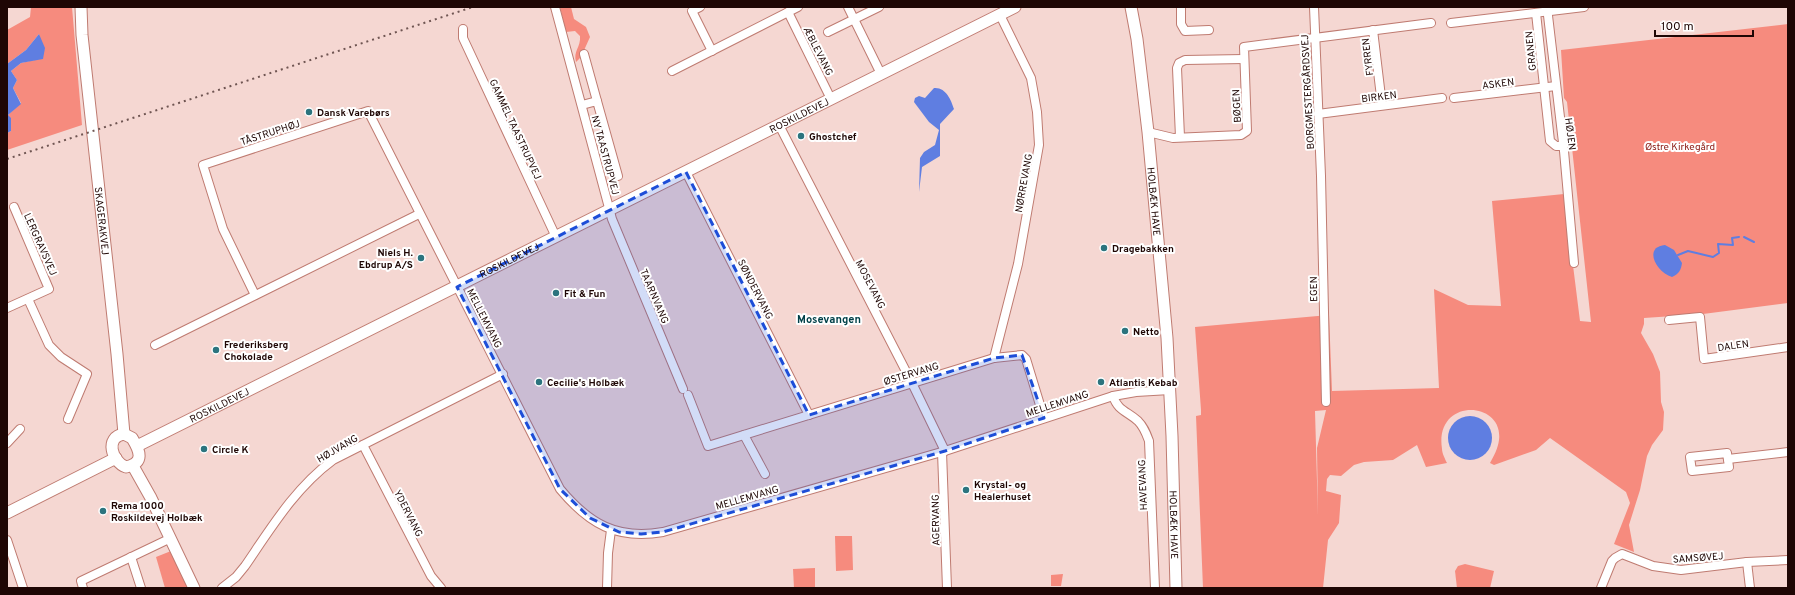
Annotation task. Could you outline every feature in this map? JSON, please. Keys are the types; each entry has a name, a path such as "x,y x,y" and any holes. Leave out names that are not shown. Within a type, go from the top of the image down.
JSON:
{"street":[{"name":"SKAGERAKVEJ","path":"81,7 82,35 117,354 124,434"},
{"name":"NY TAASTRUPVEJ","path":"555,7 610,210"},
{"path":"700,7 692,11 712,51"},
{"name":"ÆBLEVANG","path":"778,7 785,14 831,99"},
{"path":"672,71 798,7"},
{"path":"848,7 881,74"},
{"path":"828,32 879,7"},
{"name":"ROSKILDEVEJ","path":"137,446 1015,7"},
{"name":"HOLBÆK HAVE","path":"1131,7 1137,39 1148,132 1170,390 1176,588"},
{"path":"1181,7 1181,24 1184,31 1209,30"},
{"name":"BORGMESTERGÅRDSVEJ","path":"1314,7 1314,38 1321,176"},
{"path":"1451,23 1536,12 1547,9 1584,7"},
{"name":"HØJEN","path":"1547,9 1563,146 1574,263"},
{"name":"GRANEN","path":"1536,12 1544,87"},
{"name":"NØRREVANG","path":"994,358 1018,264 1039,145 1037,112 1031,78 1000,15"},
{"name":"FYRREN","path":"1314,38 1431,23"},
{"name":"GAMMEL TAASTRUPVEJ","path":"462,29 463,38 556,237"},
{"name":"FYRREN","path":"1373,30 1382,105"},
{"path":"1180,137 1177,68 1179,63 1185,60 1244,59 1244,47 1314,38"},
{"name":"NY TAASTRUPVEJ","path":"584,54 618,176"},
{"name":"BØGEN","path":"1148,132 1167,137 1241,135 1246,132 1244,59"},
{"name":"ASKEN","path":"1454,98 1556,86"},
{"path":"1544,87 1550,141 1556,146 1563,146"},
{"name":"BIRKEN","path":"1318,114 1442,98"},
{"name":"NY TAASTRUPVEJ","path":"582,105 597,101"},
{"name":"TÅSTRUPHØJ","path":"255,295 223,229 203,165 368,111 457,287"},
{"name":"MOSEVANG","path":"779,125 912,384 944,451"},
{"name":"SØNDERVANG","path":"686,172 809,415"},
{"name":"EGEN","path":"1321,176 1326,402"},
{"name":"LERGRAVSVEJ","path":"7,308 50,289 14,207"},
{"name":"TAARNVANG","path":"610,210 612,219 685,392"},
{"path":"155,345 420,214"},
{"name":"MELLEMVANG","path":"457,287 503,374 560,489 574,506 590,518 611,530 641,534 663,532 944,451 1113,396 1136,392 1170,390"},
{"path":"28,299 49,345 61,356 87,374 68,419"},
{"name":"DALEN","path":"1669,320 1700,317 1704,359 1788,347"},
{"name":"ØSTERVANG","path":"685,392 708,446 994,358 1024,356 1044,418"},
{"name":"HØJVANG","path":"222,588 236,577 300,489 316,473 333,460 503,374"},
{"name":"HAVEVANG","path":"1113,396 1118,407 1138,421 1145,430 1149,441 1155,588"},
{"path":"7,444 20,429"},
{"path":"124,434 132,438 137,446 139,458 133,466 126,467 116,458 113,452 112,441 116,437 124,434"},
{"path":"744,435 765,474"},
{"name":"YDERVANG","path":"363,445 431,576 441,588"},
{"name":"AGERVANG","path":"944,451 947,588"},
{"path":"1727,452 1728,459 1729,467 1692,471 1690,457 1727,452"},
{"path":"1728,459 1788,452"},
{"path":"7,513 116,458"},
{"path":"133,466 171,538 194,588"},
{"path":"607,588 608,553 611,530"},
{"path":"83,588 81,581 171,538"},
{"path":"7,540 23,588"},
{"name":"SAMSØVEJ","path":"1600,588 1612,561 1622,554 1654,566 1687,570 1747,562 1788,560"},
{"path":"131,557 141,588"},
{"path":"1747,562 1750,588"}],"highlighted area":[{"path":"686,172 809,415 994,358 1022,355 1044,418 945,451 663,532 641,534 619,532 590,518 560,489 457,287"}],"green space":[{"path":"31,7 72,7 82,125 7,150 7,133 11,131 8,115 21,103 13,88 17,80 11,71 21,63 43,58 39,34 26,50 7,64 7,30 30,17"},
{"path":"560,7 571,7 574,19 586,27 590,37 581,57 576,62 575,58 580,36 575,31 566,32"},
{"name":"Østre Kirkegård","path":"1788,24 1788,303 1703,314 1644,318 1641,333 1653,354 1660,372 1661,402 1664,412 1663,430 1652,445 1647,456 1640,490 1629,525 1634,552 1614,544 1630,503 1626,492 1550,438 1536,450 1494,465 1490,463 1496,452 1499,440 1498,427 1491,417 1481,412 1469,410 1458,413 1448,420 1442,432 1442,451 1447,463 1426,467 1417,445 1393,460 1364,462 1354,465 1341,476 1330,475 1327,479 1326,491 1341,495 1339,523 1328,540 1323,588 1203,588 1196,416 1201,415 1201,410 1195,327 1329,315 1332,391 1439,388 1434,289 1468,305 1501,306 1492,201 1564,194 1580,321 1591,322 1567,102 1564,98 1561,50","holes":["1326,410 1317,448 1318,516 1315,411"]},
{"path":"835,536 852,536 853,570 836,571"},
{"path":"171,551 190,588 165,588 156,557"},
{"path":"1465,564 1494,571 1490,588 1457,588 1455,571 1458,566"},
{"path":"815,568 815,588 794,588 793,569"},
{"path":"1063,574 1061,586 1051,586 1051,575"}],"water":[{"path":"39,34 45,48 43,59 21,63 11,71 17,80 13,88 21,104 8,115 11,118 11,131 7,133 7,64 26,50"},
{"path":"934,88 938,88 945,92 950,98 954,109 940,124 940,156 922,167 919,192 920,158 924,152 935,145 939,130 929,122 914,102 915,98 919,96 925,98"},
{"path":"1665,245 1674,250 1682,263 1679,272 1672,277 1661,270 1654,260 1653,255 1655,250 1658,247"},
{"path":"1470,416 1482,420 1488,426 1492,438 1488,450 1482,456 1470,460 1458,456 1452,450 1448,438 1452,426 1458,420"}],"waterway":[{"path":"1678,255 1688,251 1713,257 1719,253 1718,244 1733,245 1732,238 1739,237"},
{"path":"1744,237 1754,242"}],"railway":[{"path":"7,159 473,7"}],"place":[{"name":"Dansk Varebørs","path":"309,112"},
{"name":"Ghostchef","path":"801,136"},
{"name":"Dragebakken","path":"1104,248"},
{"name":"Niels H. Ebdrup A/S","path":"421,258"},
{"name":"Fit & Fun","path":"556,293"},
{"name":"Netto","path":"1125,331"},
{"name":"Frederiksberg Chokolade","path":"216,350"},
{"name":"Cecilie's Holbæk","path":"539,382"},
{"name":"Atlantis Kebab","path":"1101,382"},
{"name":"Circle K","path":"204,449"},
{"name":"Krystal- og Healerhuset","path":"966,490"},
{"name":"Rema 1000 Roskildevej Holbæk","path":"103,511"}],"district":[{"name":"Mosevangen","path":"829,319"}]}
